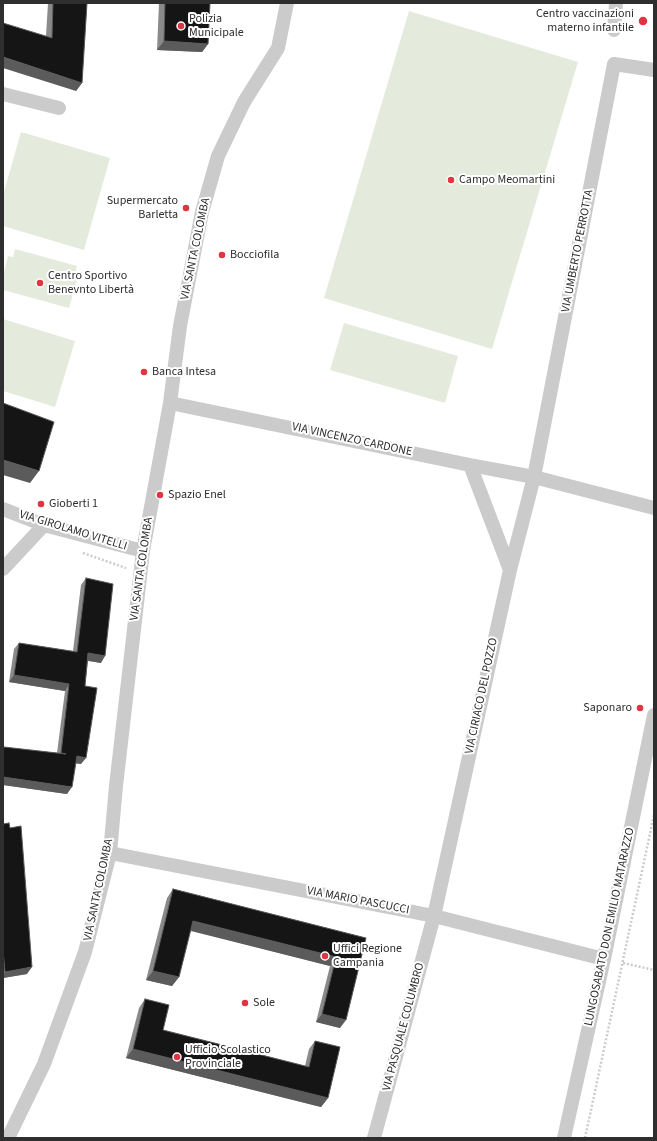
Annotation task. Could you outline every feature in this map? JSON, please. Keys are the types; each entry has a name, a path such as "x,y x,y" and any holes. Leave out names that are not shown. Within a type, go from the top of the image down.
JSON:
{"street":[{"path":"614,30 616,3"},
{"name":"VIA SANTA COLOMBA","path":"8,1138 44,1064 85,952 110,853 116,786 143,551 170,403 180,326 202,212 218,156 244,102 278,48 289,5"},
{"name":"VIA UMBERTO PERROTTA","path":"534,477 614,64 654,70"},
{"path":"3,94 59,108"},
{"name":"VIA VINCENZO CARDONE","path":"170,403 534,477 654,508"},
{"path":"470,465 510,570"},
{"name":"VIA CIRIACO DEL POZZO","path":"434,916 510,570 534,477"},
{"name":"VIA GIROLAMO VITELLI","path":"3,509 44,525 143,551"},
{"path":"3,569 44,525"},
{"name":"LUNGOSABATO DON EMILIO MATARAZZO","path":"564,1138 604,959 654,715"},
{"name":"VIA MARIO PASCUCCI","path":"110,853 434,916 604,959"},
{"name":"VIA PASQUALE COLUMBRO","path":"374,1138 434,916"}],"path":[{"path":"79,552 128,569 140,581"},
{"path":"586,1138 654,815"},
{"path":"632,965 654,970"}],"green space":[{"name":"Campo Meomartini","path":"409,11 578,62 492,349 324,298"},
{"path":"21,132 110,158 84,250 3,226 3,195"},
{"name":"Centro Sportivo Benevnto Libertà","path":"15,249 77,266 75,275 78,276 69,308 3,290 3,276 8,256 13,257"},
{"path":"3,319 75,341 55,407 3,391"},
{"path":"344,323 458,356 445,403 330,370"}],"building":[{"path":"53,3 87,3 82,83 3,57 3,23 52,38"},
{"name":"Polizia Municipale","path":"165,3 210,3 208,44 164,41"},
{"path":"3,403 54,422 39,471 3,460"},
{"path":"86,578 113,584 105,656 88,653 85,686 97,688 86,758 77,756 72,787 3,777 4,747 66,754 61,753 69,684 14,675 19,643 77,652"},
{"path":"9,823 10,828 21,826 32,967 5,972 3,950 3,824"},
{"name":"Uffici Regione Campania","path":"173,889 366,938 346,1020 322,1014 336,957 193,921 179,977 153,971"},
{"name":"Ufficio Scolastico Provinciale","path":"145,999 169,1005 163,1030 309,1067 315,1041 340,1047 328,1098 133,1049"}],"place":[{"name":"Centro vaccinazioni materno infantile","path":"643,21"},
{"name":"Polizia Municipale","path":"181,26"},
{"name":"Campo Meomartini","path":"451,180"},
{"name":"Supermercato Barletta","path":"186,208"},
{"name":"Bocciofila","path":"222,255"},
{"name":"Centro Sportivo Benevnto Libertà","path":"40,283"},
{"name":"Banca Intesa","path":"144,372"},
{"name":"Spazio Enel","path":"160,495"},
{"name":"Gioberti 1","path":"41,504"},
{"name":"Saponaro","path":"640,708"},
{"name":"Uffici Regione Campania","path":"325,956"},
{"name":"Sole","path":"245,1003"},
{"name":"Ufficio Scolastico Provinciale","path":"177,1057"}]}
